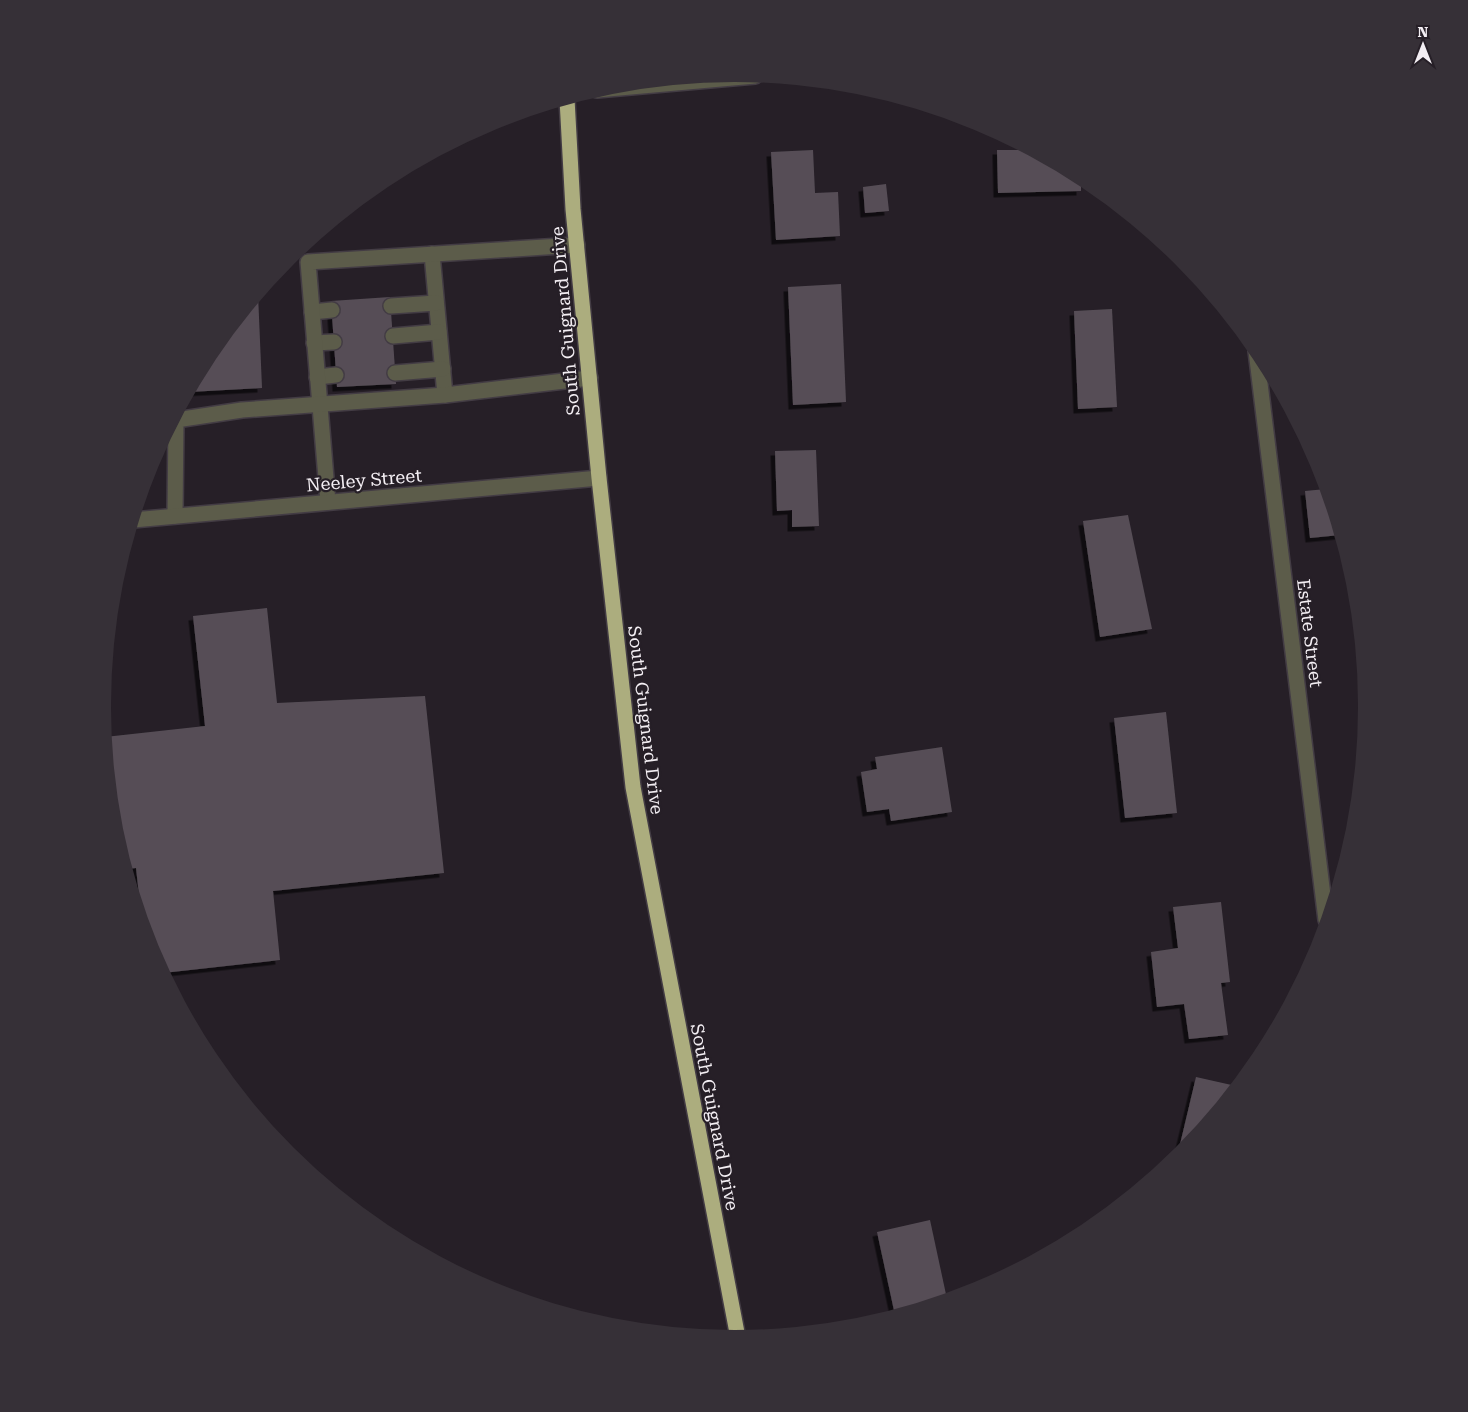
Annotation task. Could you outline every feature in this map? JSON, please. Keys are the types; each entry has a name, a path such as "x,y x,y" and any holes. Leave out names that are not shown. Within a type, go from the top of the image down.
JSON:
{"highway":[{"name":"South Guignard Drive","path":"568,105 577,245 599,478 633,787 736,1330"}],"street":[{"path":"328,502 308,262 577,245"},
{"path":"432,254 445,395"},
{"path":"391,306 436,303"},
{"path":"312,312 332,310"},
{"path":"393,336 439,332"},
{"path":"314,343 334,342"},
{"path":"395,373 443,369"},
{"name":"Estate Street","path":"1258,370 1324,905"},
{"path":"317,377 336,375"},
{"path":"181,419 242,410 445,395 590,378"},
{"path":"175,516 176,428"},
{"name":"Neeley Street","path":"140,519 599,478"}],"building":[{"path":"813,150 815,193 838,192 840,236 776,240 771,152"},
{"path":"997,150 1016,150 1046,166 1081,189 1081,191 998,193"},
{"path":"886,184 889,211 865,213 863,187"},
{"path":"841,284 846,402 793,405 788,287"},
{"path":"390,297 396,384 337,387 331,301"},
{"path":"258,303 262,388 196,392 239,326"},
{"path":"1112,309 1117,407 1078,409 1074,311"},
{"path":"816,450 819,526 792,527 792,510 777,511 775,451"},
{"path":"1318,490 1333,536 1310,538 1305,491"},
{"path":"1128,515 1152,629 1100,637 1083,521"},
{"path":"267,608 277,703 425,696 444,873 273,891 280,960 170,972 144,906 138,887 136,868 132,868 122,828 112,736 205,726 193,616"},
{"path":"1166,712 1177,813 1125,818 1114,718"},
{"path":"942,747 952,812 891,821 889,809 867,812 861,772 877,769 875,757"},
{"path":"1221,902 1230,982 1221,983 1228,1035 1189,1039 1184,1004 1157,1007 1151,952 1178,948 1173,907"},
{"path":"1196,1077 1230,1085 1203,1117 1181,1141"},
{"path":"930,1220 945,1292 894,1308 877,1232"}]}
